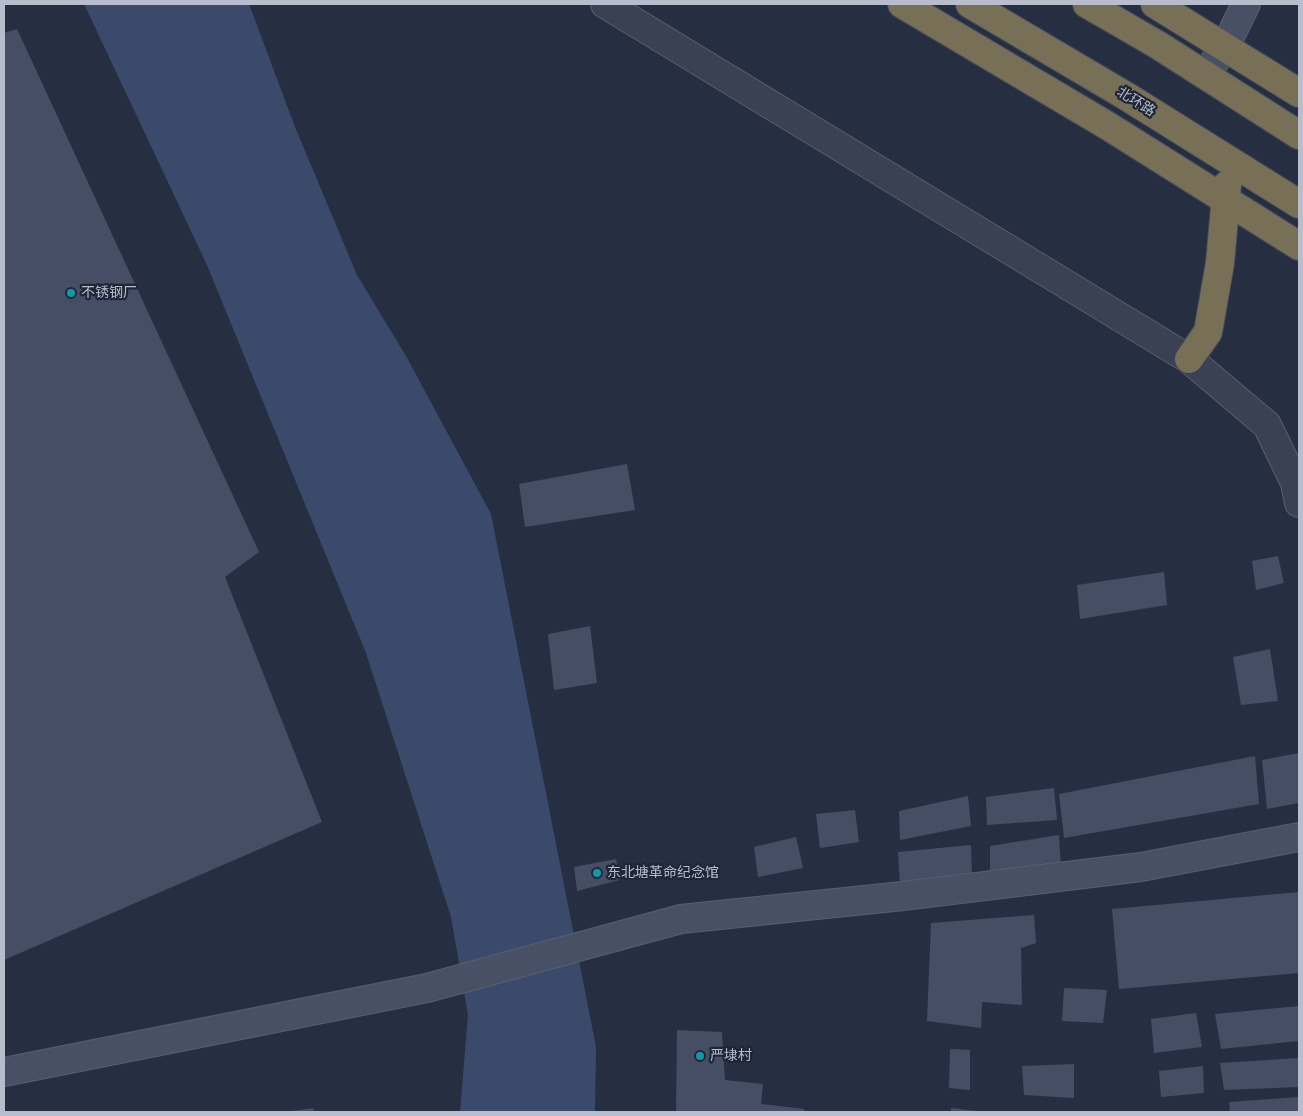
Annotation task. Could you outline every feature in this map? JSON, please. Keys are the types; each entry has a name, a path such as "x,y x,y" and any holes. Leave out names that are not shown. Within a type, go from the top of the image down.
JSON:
{"highway":[{"path":"902,4 1108,126 1299,246"},
{"name":"北环路","path":"970,4 1126,96 1299,204"},
{"path":"1087,4 1299,134"},
{"path":"1155,4 1299,93"},
{"path":"1189,358 1208,332 1220,263 1226,200 1226,159"}],"street":[{"path":"606,4 1189,358 1267,425 1295,483 1299,502"},
{"path":"1205,75 1225,46 1246,4"},
{"path":"4,1072 427,988 681,919 904,896 1141,866 1299,837"}],"water":[{"path":"84,4 249,4 295,127 357,275 406,356 491,514 596,1047 595,1112 460,1112 468,1015 451,917 366,653 207,265"}],"building":[{"name":"不锈钢厂","path":"17,29 259,552 225,577 322,822 4,960 4,33"},
{"path":"627,464 635,510 525,527 519,484"},
{"path":"1278,556 1284,583 1256,590 1252,561"},
{"path":"1164,572 1167,605 1080,619 1077,585"},
{"path":"590,626 597,683 554,690 548,634"},
{"path":"1270,649 1278,701 1241,705 1233,657"},
{"path":"1299,753 1299,803 1267,809 1262,760"},
{"path":"1255,756 1259,804 1064,838 1059,794"},
{"path":"1054,788 1057,820 987,825 986,797"},
{"path":"968,796 971,826 900,840 899,811"},
{"path":"855,810 859,842 820,848 816,814"},
{"path":"1059,835 1061,868 990,876 990,846"},
{"path":"796,837 803,868 758,877 754,847"},
{"path":"971,845 972,876 900,884 898,852"},
{"name":"东北塘革命纪念馆","path":"616,859 620,880 577,891 574,867"},
{"path":"1299,892 1299,973 1119,989 1112,909"},
{"path":"1034,915 1036,943 1021,948 1022,1005 982,1002 981,1028 927,1021 931,923"},
{"path":"1064,988 1107,990 1103,1023 1062,1021"},
{"path":"1299,1006 1299,1041 1221,1049 1215,1014"},
{"path":"1196,1013 1202,1047 1154,1053 1151,1019"},
{"name":"严埭村","path":"677,1030 722,1032 725,1080 763,1084 761,1104 804,1109 804,1112 676,1112"},
{"path":"950,1049 970,1050 970,1090 949,1088"},
{"path":"1299,1058 1299,1087 1224,1090 1220,1063"},
{"path":"1074,1064 1074,1098 1024,1095 1022,1066"},
{"path":"1203,1066 1204,1093 1161,1097 1159,1071"},
{"path":"1299,1097 1299,1112 1230,1112 1229,1102"},
{"path":"313,1108 314,1112 292,1112 292,1111"},
{"path":"951,1108 977,1111 977,1112 951,1112"}],"place":[{"name":"不锈钢厂","path":"71,293"},
{"name":"东北塘革命纪念馆","path":"597,873"},
{"name":"严埭村","path":"700,1056"}]}
